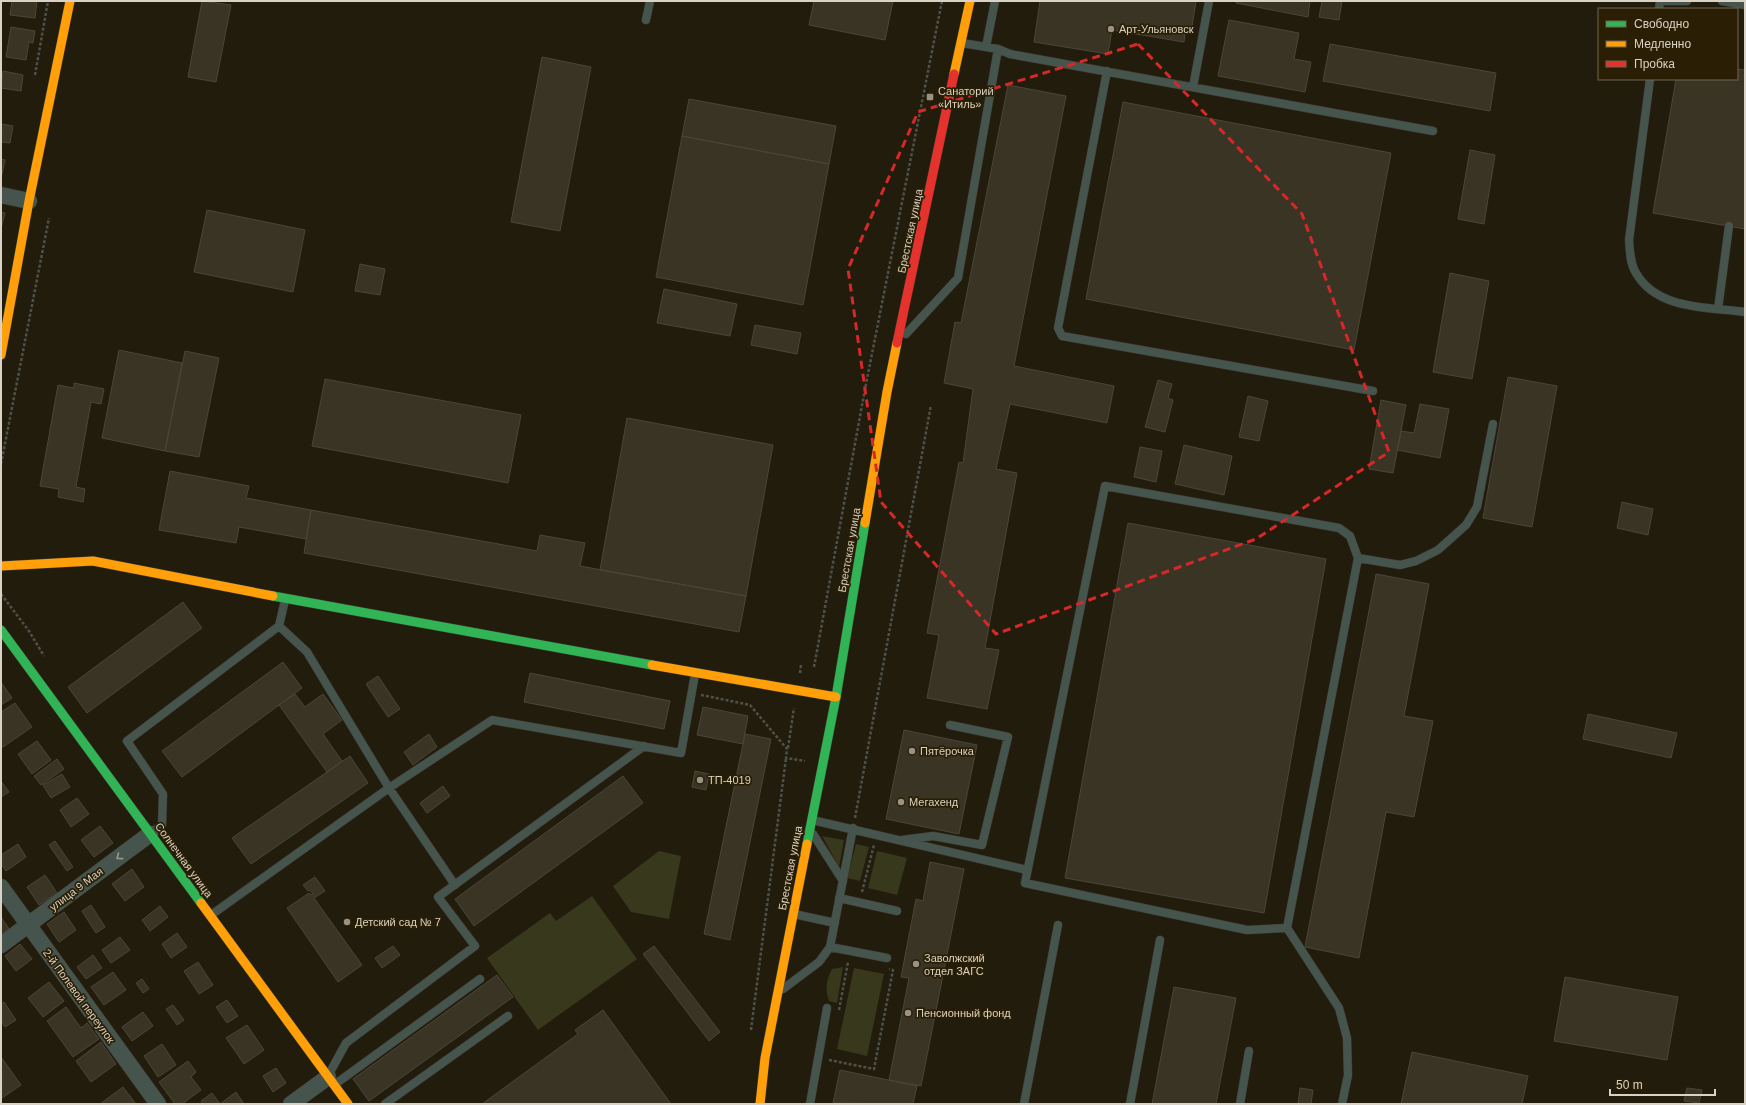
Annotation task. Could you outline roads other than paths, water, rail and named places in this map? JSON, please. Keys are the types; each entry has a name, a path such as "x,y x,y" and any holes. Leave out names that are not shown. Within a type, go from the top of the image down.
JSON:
{"street":[{"path":"1,355 70,1"},
{"name":"Брестская улица","path":"760,1104 765,1058 777,993 836,697 887,392 970,1"},
{"path":"1,195 30,201"},
{"path":"1,566 93,561 285,598 695,673 836,697"},
{"name":"Солнечная улица","path":"1,630 348,1104"},
{"name":"улица 9 Мая","path":"1,945 150,834"},
{"name":"2-й Полевой переулок","path":"1,888 158,1104"},
{"path":"291,1104 331,1081"}],"lane":[{"path":"646,20 650,1"},
{"path":"986,47 995,1"},
{"path":"1193,87 1209,1"},
{"path":"1659,1 1686,1"},
{"path":"1722,1 1745,5"},
{"path":"962,42 998,49 1010,54 1433,131"},
{"path":"898,342 958,278 998,49"},
{"path":"1107,71 1058,328 1062,336 1373,392"},
{"path":"1650,80 1629,240 1631,258 1635,272 1644,284 1657,296 1671,302 1745,312"},
{"path":"1718,309 1729,226"},
{"path":"1358,558 1400,565 1416,561 1438,550 1466,525 1477,507 1493,424"},
{"path":"1287,928 1247,930 1025,884 1105,486 1339,528 1350,536 1358,558 1287,928 1339,1008 1347,1038 1348,1074 1342,1104"},
{"path":"150,834 162,826 163,794 127,741 279,626 285,598"},
{"path":"279,626 307,652 389,788 454,885"},
{"path":"210,916 389,788 492,720 681,753 695,673"},
{"path":"902,840 933,836 982,844 1008,737 950,725"},
{"path":"331,1081 346,1043 475,946 438,896 644,746"},
{"path":"810,824 853,828 1027,870"},
{"path":"810,824 843,881"},
{"path":"777,993 819,962 830,947 853,828"},
{"path":"840,898 897,911"},
{"path":"793,914 835,923"},
{"path":"1024,1104 1058,925"},
{"path":"1130,1104 1160,940"},
{"path":"830,947 886,958"},
{"path":"331,1081 480,979"},
{"path":"810,1104 827,1008"},
{"path":"385,1104 508,1016"},
{"path":"1240,1104 1249,1051"}],"place":[{"name":"Арт-Ульяновск","path":"1111,29"},
{"name":"Санаторий «Итиль»","path":"930,97"},
{"name":"Пятёрочка","path":"912,751"},
{"name":"ТП-4019","path":"700,780"},
{"name":"Мегахенд","path":"901,802"},
{"name":"Детский сад № 7","path":"347,922"},
{"name":"Заволжский отдел ЗАГС","path":"916,964"},
{"name":"Пенсионный фонд","path":"908,1013"}]}
